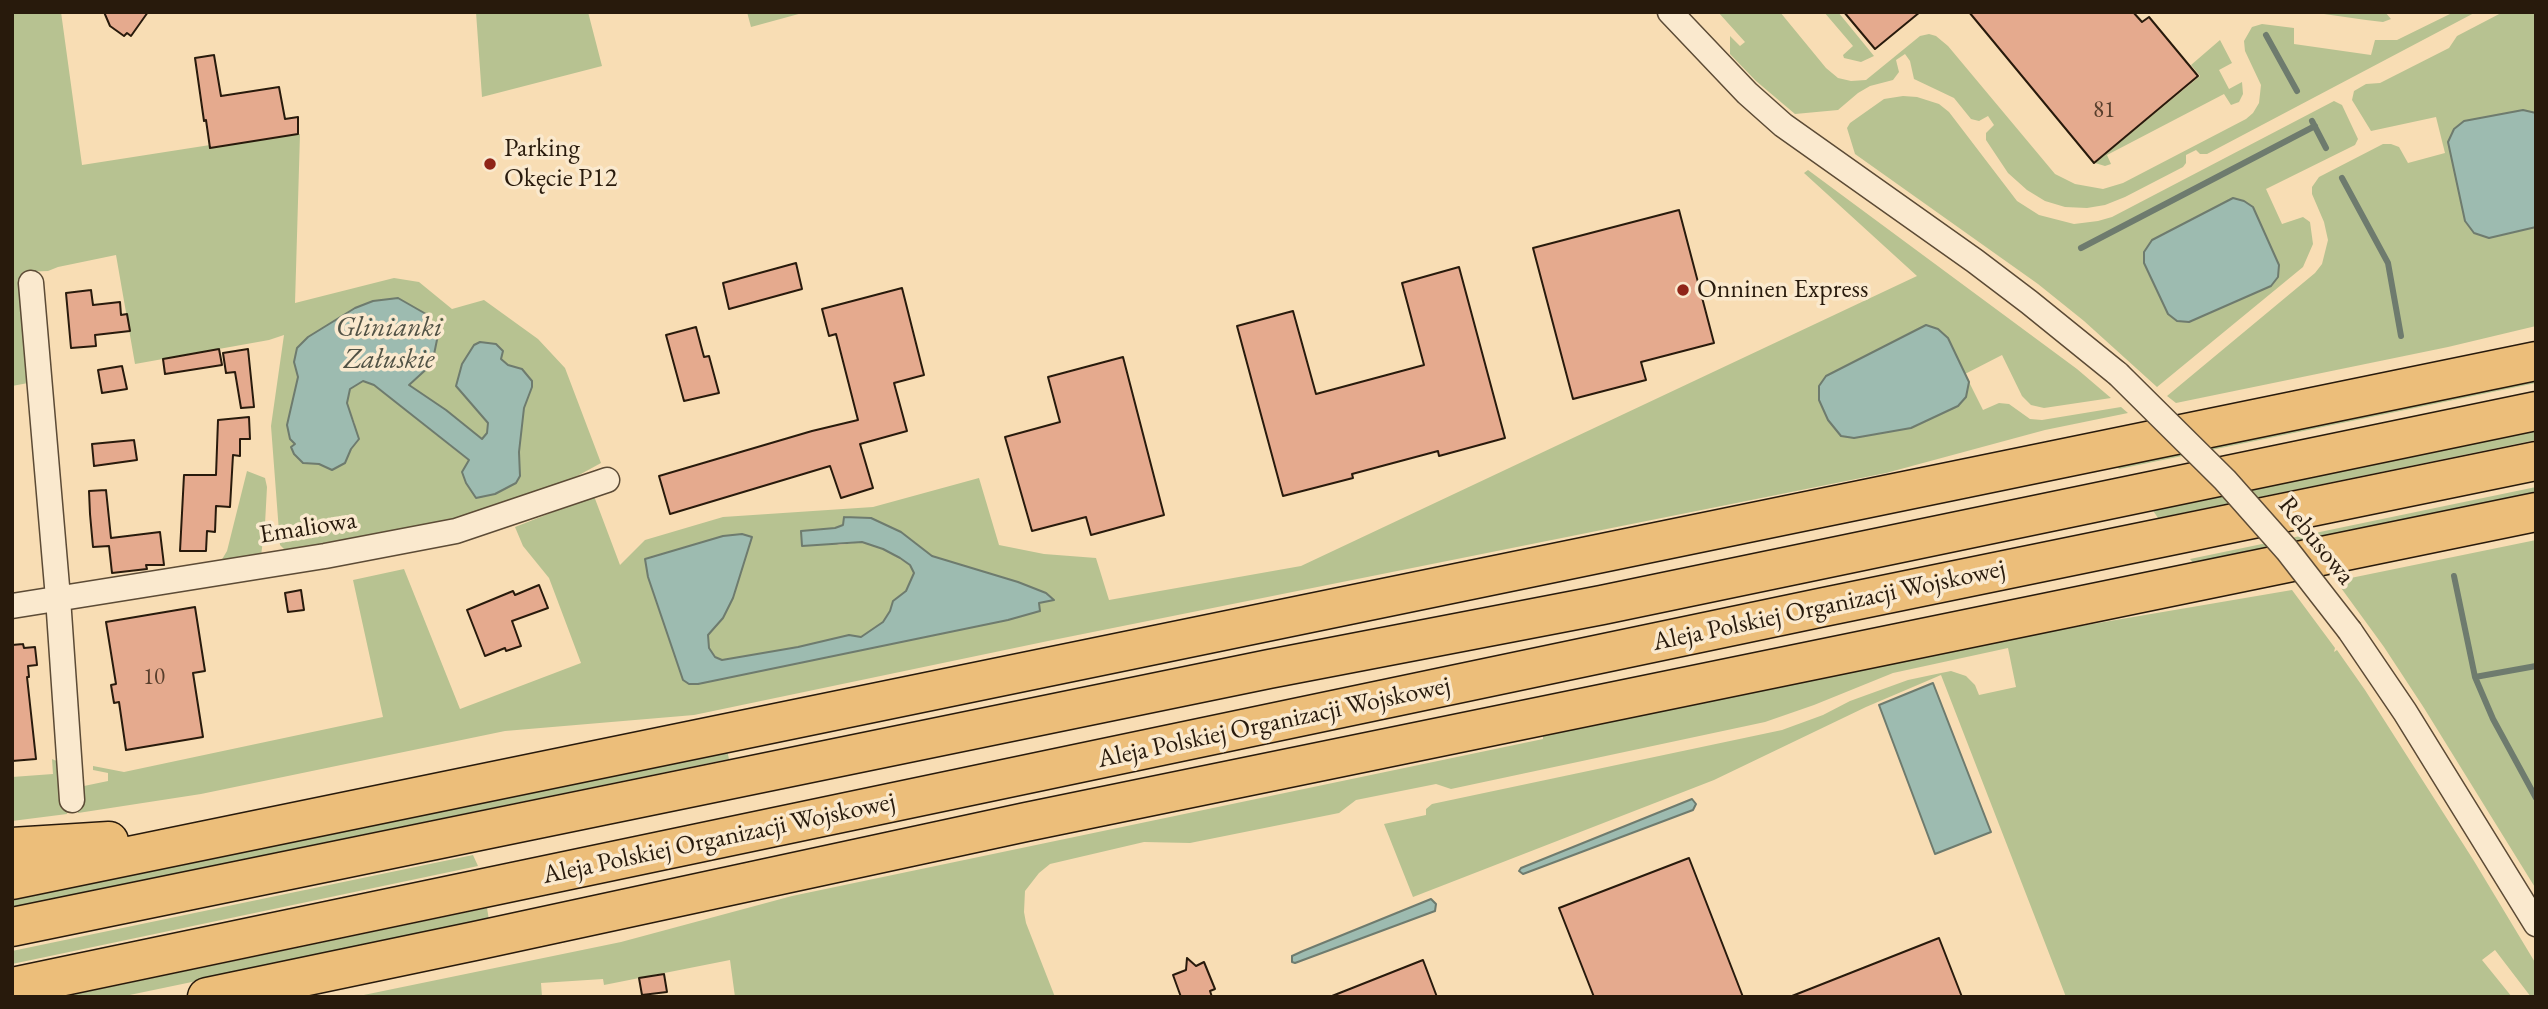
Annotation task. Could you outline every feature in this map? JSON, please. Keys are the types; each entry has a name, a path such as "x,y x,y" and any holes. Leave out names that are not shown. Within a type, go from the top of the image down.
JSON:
{"highway":[{"path":"2451,378 2536,345"},
{"path":"12,880 2536,361"},
{"name":"Aleja Polskiej Organizacji Wojskowej","path":"12,927 1242,675 1602,605 2536,411"},
{"name":"Aleja Polskiej Organizacji Wojskowej","path":"12,987 2536,460"},
{"path":"206,997 474,942 1026,821 2536,512"},
{"path":"12,847 254,832"}],"street":[{"name":"Rebusowa","path":"1670,12 1738,83 1776,118 1975,261 2060,326 2118,374 2225,480 2294,559 2350,631 2412,723 2536,924"},
{"path":"31,283 72,800"},
{"name":"Emaliowa","path":"12,606 325,556 456,531 607,480"}],"green space":[{"path":"12,12 61,12 82,165 300,134 295,303 394,278 419,282 452,309 484,300 538,339 565,368 601,463 559,486 493,513 289,554 280,545 271,426 284,335 135,364 116,255 48,271 22,272 28,383 12,386","holes":["373,301 438,335 432,364 409,385 483,440 488,433 496,344 501,359 508,365 522,369 532,387 524,408 519,452 520,476 469,461 374,385 363,381 350,389 347,403 355,424 351,449 345,463 332,470 319,464 303,463 296,445 298,377 294,362 297,348 308,337 355,308"]},
{"path":"476,12 588,12 602,66 482,97"},
{"path":"747,12 806,12 751,27"},
{"path":"1718,12 1780,12 1826,68 1838,78 1851,81 1866,80 1920,36 1936,36 1948,46 2055,174 2075,184 2103,189 2123,183 2253,113 2259,103 2261,85 2245,51 2244,41 2252,27 2262,24 2294,28 2294,44 2371,55 2375,40 2397,40 2454,12 2476,12 2207,154 2200,154 2196,150 2186,155 2183,167 2125,197 2105,205 2087,208 2065,207 2045,201 2027,190 2008,173 1986,140 1986,133 1994,125 1988,116 1979,121 1971,119 1954,98 1914,79 1910,61 1905,54 1896,60 1899,72 1893,80 1870,86 1838,110 1795,114 1756,81 1730,54 1730,36 1740,46 1745,42"},
{"path":"1824,12 1838,12 1874,56 1861,62 1844,58 1843,55 1853,46"},
{"path":"2310,12 2385,12 2391,19 2383,22"},
{"path":"2503,12 2536,12 2536,326 2448,347 2176,403 2167,396 2315,273 2322,264 2328,240 2324,222 2312,194 2312,187 2319,177 2383,144 2399,147 2408,163 2445,153 2436,117 2371,131 2352,100 2354,91 2366,84 2380,83 2449,48 2457,36"},
{"path":"2220,40 2232,63 2219,70 2229,89 2242,82 2243,94 2239,102 2231,105 2224,94 2107,155 2111,164 2105,166 2095,163 2200,76 2191,65"},
{"path":"1917,97 1939,104 1949,112 2017,201 2039,215 2074,224 2112,217 2334,101 2342,105 2358,139 2355,145 2266,189 2282,224 2303,217 2310,222 2313,244 2303,267 2157,387 2084,321 2038,284 1855,154 1847,128 1884,99","holes":["2144,252 2278,277 2271,286 2189,322 2168,314 2144,264"]},
{"path":"1808,170 2077,369 2111,398 2044,408 2031,405 2022,396 2002,355 1965,374 1948,338 1966,397 1969,382 1983,410 1999,403 2009,404 2030,419 2042,420 2121,407 2128,413 2045,430 1886,473 694,715 505,731 201,794 78,813 77,793 84,786 108,781 108,773 93,770 93,766 124,772 383,717 353,580 404,569 460,709 581,663 549,578 523,546 515,527 594,496 620,565 645,540 723,517 873,507 979,478 999,545 1044,554 1096,558 1109,600 1301,566 1917,276 1804,173","holes":["844,517 901,532 932,556 1018,582 1053,600 1039,603 1040,611 1008,620 698,684 683,680 648,577 751,537 733,598 723,618 708,635 709,648 715,657 722,660 849,635 861,637 883,622 893,601 906,591 914,573 910,565 883,549 862,542 839,545 801,531 835,528 843,525"]},
{"path":"2536,374 2536,383 2119,469 2113,461"},
{"path":"2536,430 2536,440 2158,518 2152,509"},
{"path":"247,471 265,478 267,487 261,556 221,561 227,551"},
{"path":"2536,487 2536,495 2195,565 2190,559"},
{"path":"2536,540 2536,889 2424,708 2336,581"},
{"path":"2292,590 2335,648 2334,652 2337,650 2365,690 2536,964 2536,997 2531,997 2495,950 2482,960 2512,997 2066,997 1941,675 1866,707 1714,780 1413,897 1384,824 1426,815 1426,809 1432,804 1782,730 1908,680 1951,671 1966,676 1975,685 1979,695 2016,687 2008,648 1893,673 1765,722 1451,789 1436,784 1356,800 1339,813 1190,843 1144,842 1050,864 1025,891 1024,912 1055,997 735,997 730,960 604,985 603,979 541,983 542,997 354,997 621,942 792,896 1543,739 1543,734 2010,638"},
{"path":"726,746 729,759 12,907 12,895"},
{"path":"52,759 61,763 67,814 12,821 12,777 53,774"},
{"path":"473,855 478,866 12,964 12,951"},
{"path":"487,908 489,920 120,997 62,997"}],"water":[{"path":"2523,110 2536,113 2536,227 2489,238 2474,233 2465,221 2448,142 2454,129 2464,121"},
{"path":"2233,198 2253,207 2279,265 2278,277 2271,286 2189,322 2177,321 2168,314 2144,263 2144,252 2152,240"},
{"name":"Glinianki Załuskie","path":"398,298 426,314 438,335 432,364 409,385 482,439 487,433 488,423 456,386 462,364 474,345 480,342 496,344 503,351 501,359 508,365 522,369 532,381 524,408 519,452 520,476 516,483 495,494 476,498 462,472 469,460 374,385 363,381 350,389 347,403 359,439 345,463 332,470 319,464 303,463 294,454 291,447 295,444 290,439 287,425 298,377 294,362 297,348 308,337 355,308 373,301"},
{"path":"1926,325 1938,329 1948,338 1969,382 1966,397 1958,406 1911,428 1854,438 1841,436 1828,420 1819,400 1819,386 1826,376"},
{"path":"844,517 871,518 901,532 932,556 1018,582 1046,593 1054,600 1039,603 1040,611 1008,620 698,684 689,684 683,680 648,577 645,559 723,536 742,534 752,537 733,598 723,618 708,635 709,648 715,657 722,660 849,635 861,637 883,622 893,601 906,591 914,573 910,565 900,558 862,542 802,546 801,531 835,528 843,525"},
{"path":"1933,683 1991,832 1935,854 1879,705"},
{"path":"1692,799 1696,804 1693,810 1523,874 1519,871 1521,868"},
{"path":"1431,899 1436,904 1435,911 1292,962 1292,956 1303,951"}],"building":[{"path":"104,12 148,12 131,36 127,33 124,36 110,26"},
{"path":"1844,12 1920,12 1875,49"},
{"path":"1969,12 2133,12 2142,22 2149,17 2198,76 2094,163"},
{"path":"214,55 221,96 279,87 285,119 298,117 298,134 210,148 195,58"},
{"path":"1679,210 1714,343 1641,362 1646,380 1573,399 1533,248"},
{"path":"796,263 802,289 729,309 723,283"},
{"path":"1459,267 1505,438 1439,456 1438,451 1352,474 1353,478 1283,496 1237,326 1293,311 1316,394 1424,365 1402,283"},
{"path":"902,288 924,375 894,383 907,431 860,444 873,488 841,498 830,466 670,514 659,476 858,420 836,334 829,336 822,309"},
{"path":"91,290 93,305 120,302 121,315 127,314 130,331 95,335 96,346 71,348 66,293"},
{"path":"696,327 704,357 709,356 719,393 684,401 666,335"},
{"path":"219,349 222,365 165,374 163,359"},
{"path":"248,349 254,407 241,408 235,372 226,373 223,353"},
{"path":"1123,357 1164,515 1091,535 1086,517 1032,531 1005,437 1060,422 1048,377"},
{"path":"122,366 127,389 102,393 98,370"},
{"path":"249,417 250,439 240,439 240,456 233,455 230,507 216,506 215,532 207,531 206,551 180,551 184,475 216,475 218,420"},
{"path":"134,440 137,460 94,466 92,444"},
{"path":"106,490 111,538 160,532 164,565 146,565 147,569 112,573 109,546 93,547 90,514 89,491"},
{"path":"539,585 548,608 512,621 521,646 506,651 505,648 485,656 467,610 513,591 515,595"},
{"path":"301,590 304,610 288,612 285,593"},
{"path":"195,607 205,671 193,673 203,737 126,750 119,702 114,703 111,685 116,684 106,622"},
{"path":"23,644 24,648 35,647 37,665 28,666 27,677 36,759 12,761 12,645"},
{"path":"1689,858 1743,997 1594,997 1559,908"},
{"path":"1939,938 1962,997 1792,997 1792,996"},
{"path":"1187,958 1196,966 1204,962 1215,989 1210,991 1212,997 1181,997 1173,975 1186,970"},
{"path":"1423,960 1437,997 1332,996"},
{"path":"664,974 667,992 642,995 639,978"}],"waterway":[{"path":"2266,35 2297,91"},
{"path":"2312,121 2326,148"},
{"path":"2081,248 2315,126"},
{"path":"2342,178 2388,263 2401,336"},
{"path":"2454,576 2475,677 2493,719 2536,798"},
{"path":"2475,677 2536,666"}],"place":[{"name":"Parking Okęcie P12","path":"490,164"},
{"name":"Onninen Express","path":"1683,290"}]}
